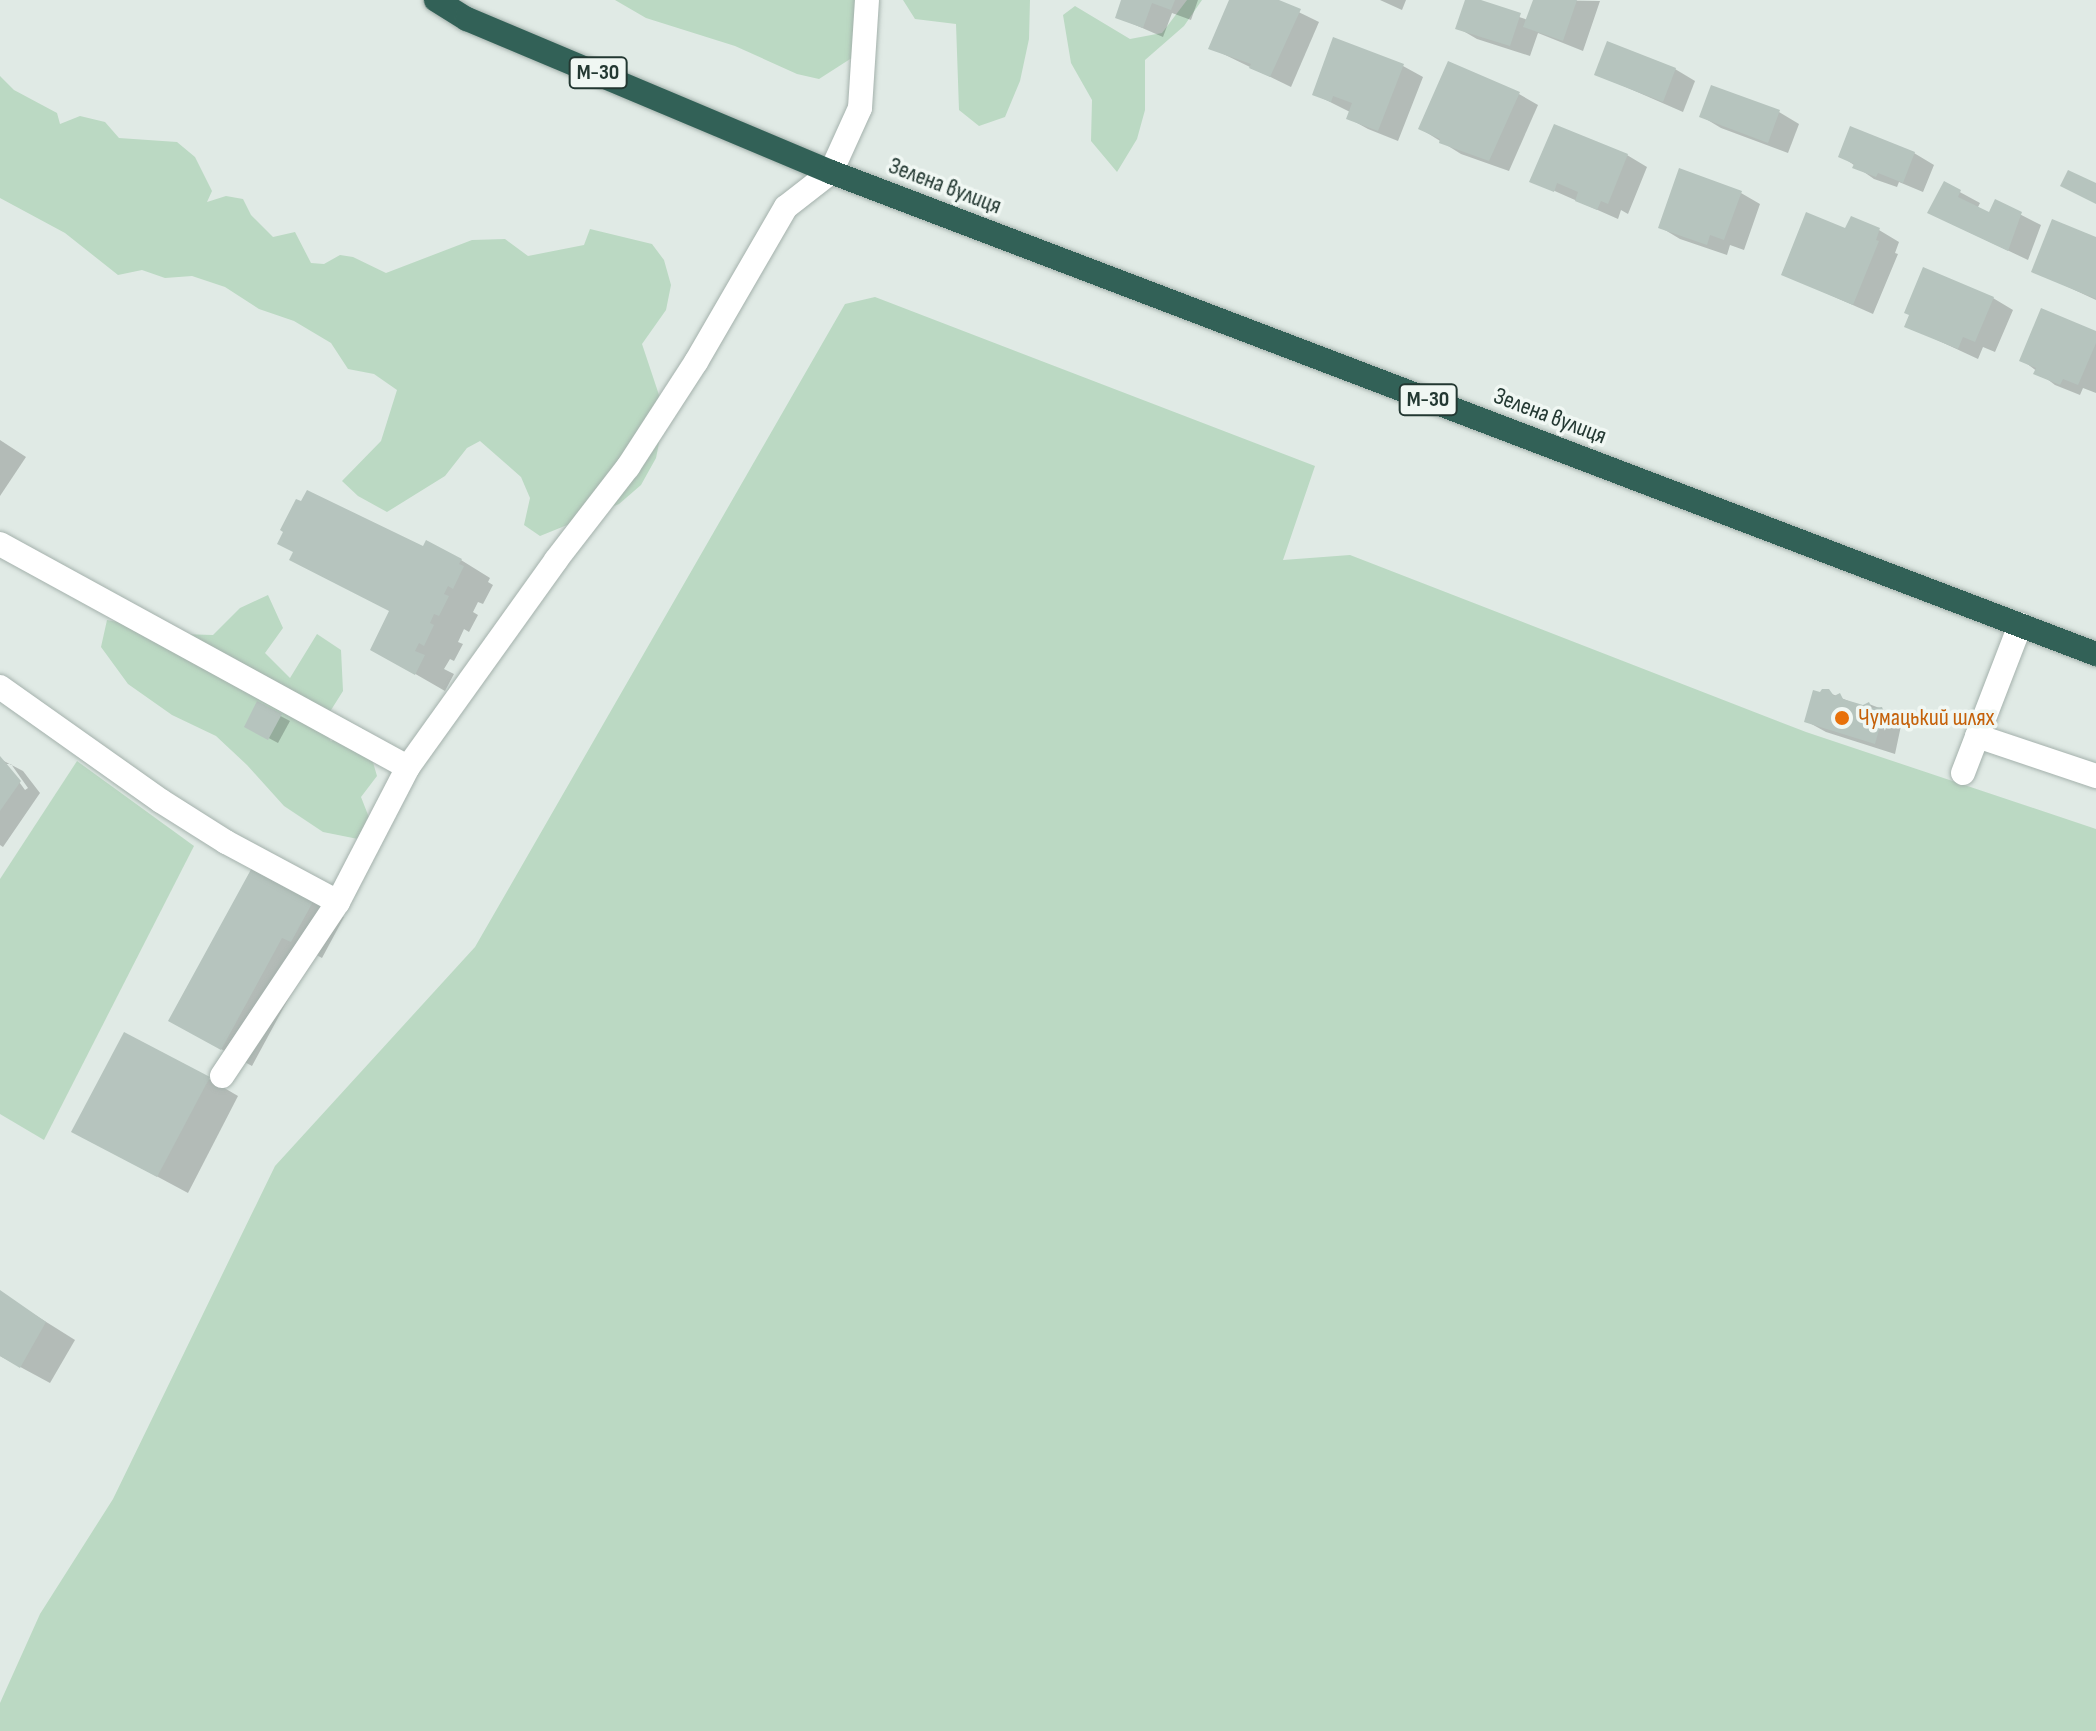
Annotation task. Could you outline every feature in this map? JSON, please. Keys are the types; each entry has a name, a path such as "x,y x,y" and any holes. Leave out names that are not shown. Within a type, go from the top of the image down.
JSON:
{"highway":[{"name":"Зелена вулиця","path":"436,0 467,19 831,172 2096,654"}],"street":[{"path":"222,1076 338,902 408,767 556,560 628,467 696,362 786,207 831,172 860,108 867,0"},
{"path":"0,544 408,767"},
{"path":"1963,773 2020,625"},
{"path":"0,687 161,801 226,842 338,902"},
{"path":"1977,736 2096,776"}],"green space":[{"path":"615,0 861,0 858,54 819,79 797,74 735,46 646,18"},
{"path":"903,0 1030,0 1029,39 1020,81 1005,117 979,126 959,110 956,24 915,19"},
{"path":"1187,0 1202,0 1184,26 1145,60 1145,110 1137,139 1117,172 1091,141 1092,100 1071,63 1063,15 1075,6 1130,39 1162,33"},
{"path":"0,76 14,90 57,113 60,124 80,116 105,122 119,138 177,142 195,157 212,191 207,202 226,196 243,199 251,215 273,237 295,232 311,263 324,264 340,255 353,257 386,273 472,240 505,239 528,256 584,245 590,229 652,244 664,260 671,285 666,310 642,344 665,413 656,458 641,485 619,504 540,536 524,525 530,498 521,477 480,441 467,448 445,476 387,512 358,496 342,481 381,441 397,390 374,374 348,369 331,343 294,321 259,309 225,287 192,276 165,278 142,270 118,275 65,233 0,198"},
{"path":"875,297 1315,466 1283,560 1350,555 1806,732 2096,829 2096,1731 0,1731 0,1703 40,1614 113,1499 275,1166 475,947 845,304"},
{"path":"268,595 283,628 265,653 290,678 317,634 341,650 343,691 321,726 331,741 363,728 377,776 361,797 370,820 358,839 323,832 284,806 216,736 172,715 128,684 101,647 107,620 179,634 213,635 240,608"},
{"path":"77,761 194,846 44,1140 0,1114 0,879"}],"building":[{"path":"1121,0 1175,0 1171,10 1152,3 1143,28 1115,18"},
{"path":"1229,0 1279,0 1301,9 1270,77 1249,68 1251,64 1208,49"},
{"path":"1465,0 1481,0 1521,13 1510,46 1455,29"},
{"path":"1533,0 1577,0 1563,41 1523,27"},
{"path":"1333,37 1404,64 1378,131 1346,119 1352,103 1333,96 1331,102 1312,95"},
{"path":"1607,41 1676,68 1663,102 1594,75"},
{"path":"1448,61 1520,92 1489,161 1439,143 1440,139 1418,129"},
{"path":"1711,85 1780,110 1768,143 1699,117"},
{"path":"1554,124 1628,154 1608,204 1601,201 1597,210 1575,201 1578,192 1557,183 1554,192 1529,182"},
{"path":"1850,126 1915,152 1903,183 1878,173 1876,177 1852,168 1854,164 1838,157"},
{"path":"1679,168 1742,191 1724,240 1710,235 1707,245 1658,228"},
{"path":"2068,170 2096,183 2096,204 2060,186"},
{"path":"1944,181 1961,190 1958,197 1989,212 1995,199 2022,212 2008,251 1927,213"},
{"path":"1806,212 1845,228 1851,216 1880,228 1876,240 1879,241 1853,305 1781,275"},
{"path":"2052,219 2096,237 2096,299 2031,272"},
{"path":"1923,267 1994,297 1975,342 1963,337 1958,349 1904,327 1909,315 1904,313"},
{"path":"2041,308 2096,331 2096,343 2078,385 2063,379 2060,385 2033,374 2036,368 2019,361"},
{"path":"307,490 423,546 426,540 462,559 459,564 464,566 453,589 448,586 444,594 449,596 439,616 434,614 430,623 434,625 424,646 419,643 415,651 425,655 415,675 370,650 389,611 289,560 293,552 277,544 283,532 280,530 296,499 301,501"},
{"path":"1829,689 1834,696 1840,693 1843,699 1863,705 1869,702 1872,708 1882,707 1884,712 1875,744 1804,722 1813,690 1820,692"},
{"path":"257,701 282,714 268,740 244,727"},
{"path":"0,756 21,781 0,811"},
{"path":"254,864 315,898 291,942 282,938 221,1050 168,1021"},
{"path":"124,1032 210,1077 157,1177 71,1132"},
{"path":"0,1290 46,1322 20,1368 0,1356"}],"place":[{"name":"Чумацький шлях","path":"1842,718"}]}
